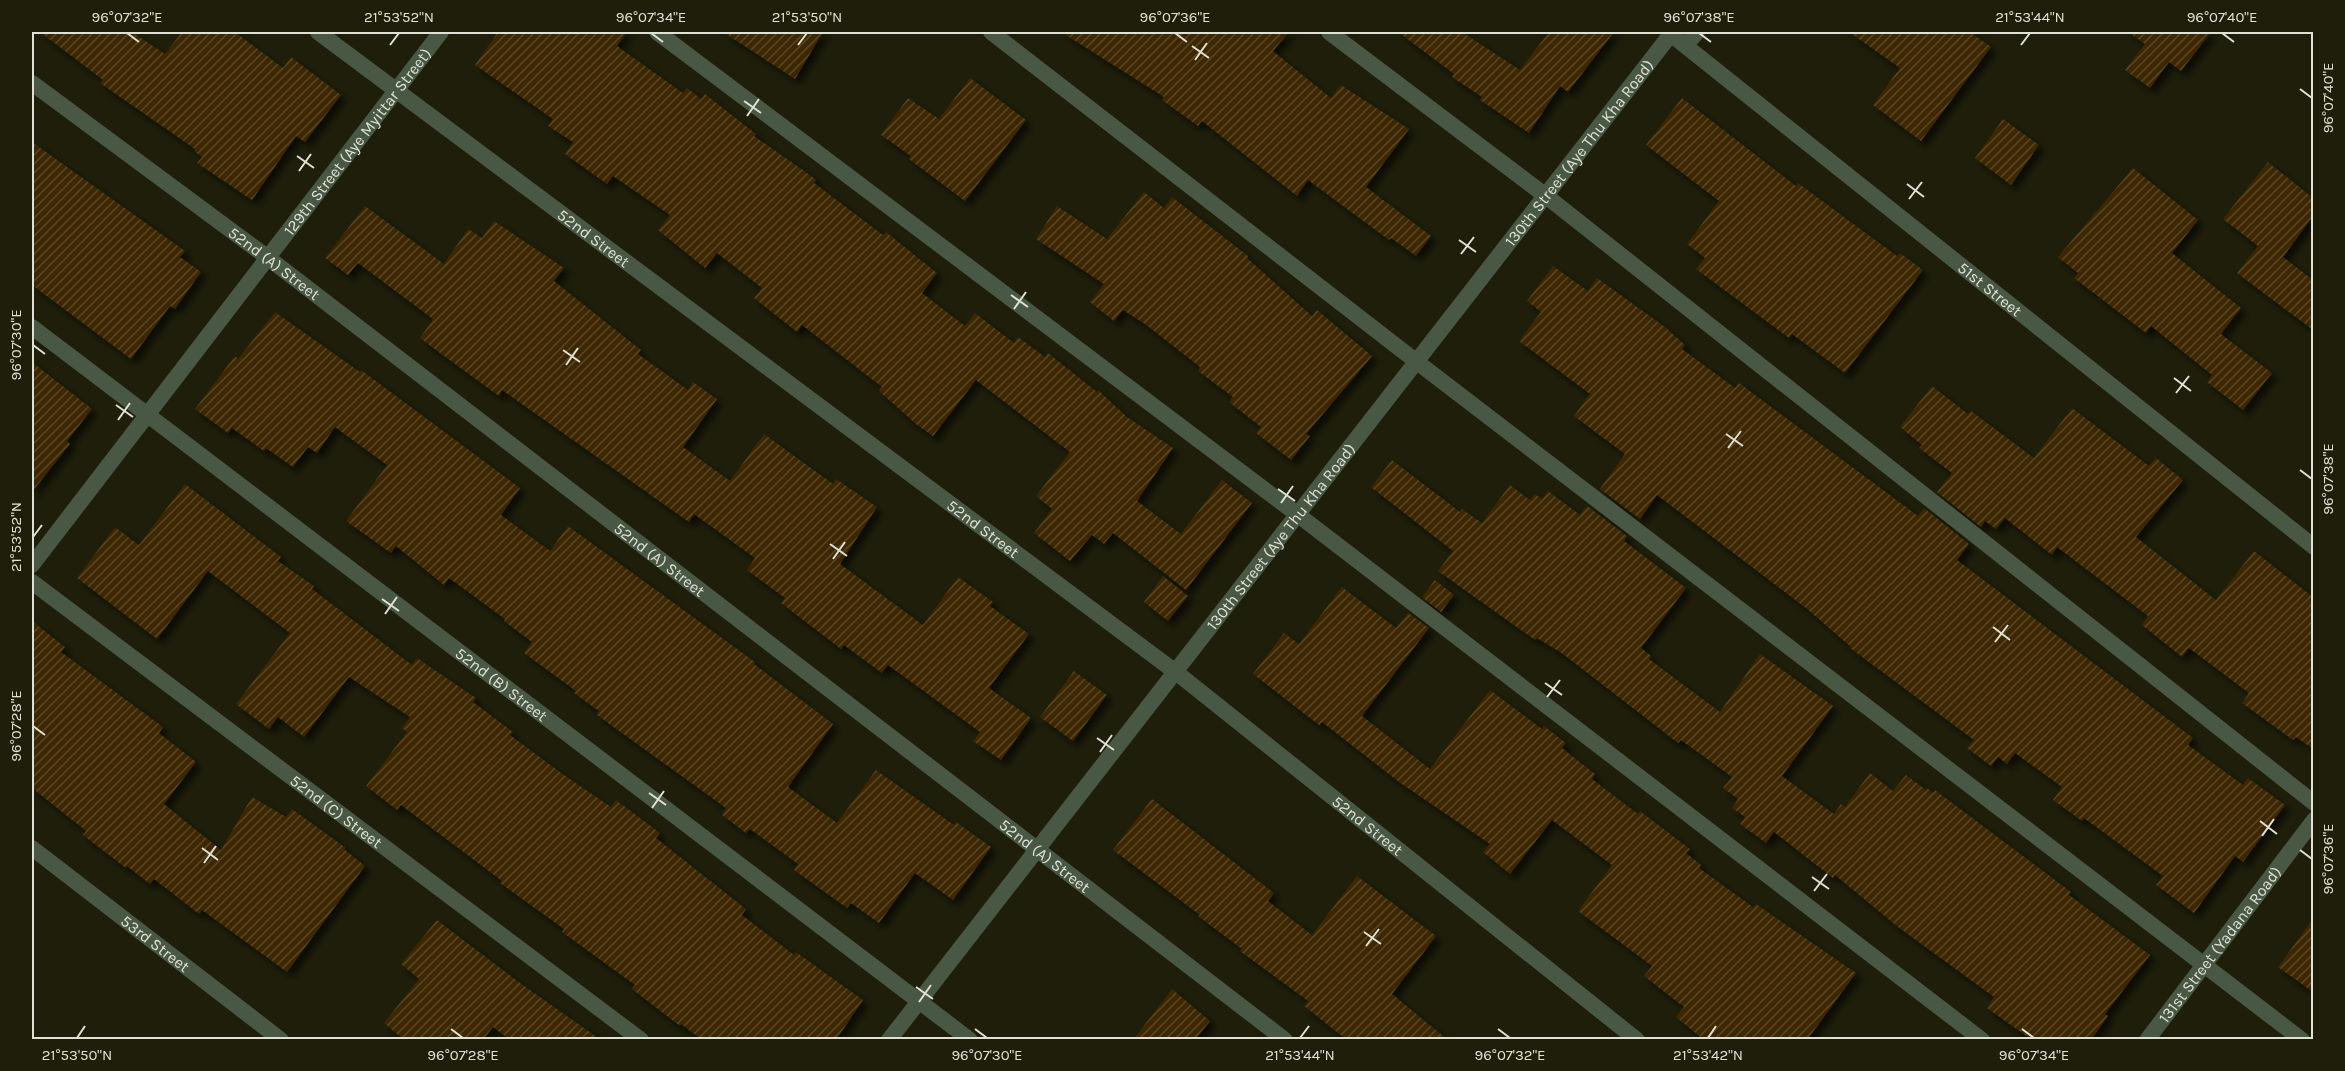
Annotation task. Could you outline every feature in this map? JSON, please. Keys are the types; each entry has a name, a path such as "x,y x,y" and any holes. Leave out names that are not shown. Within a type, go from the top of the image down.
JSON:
{"street":[{"name":"52nd Street","path":"318,32 1177,673 1637,1040"},
{"name":"129th Street (Aye Myittar Street)","path":"32,565 147,412 441,32"},
{"path":"657,32 1298,514 1982,1040"},
{"path":"992,32 1417,362 2302,1040"},
{"path":"1329,32 1546,196 2313,803"},
{"path":"1686,45 1697,32"},
{"name":"130th Street (Aye Thu Kha Road)","path":"889,1040 1177,673 1670,33"},
{"name":"51st Street","path":"1670,33 2313,547"},
{"name":"52nd (A) Street","path":"32,83 267,257 1039,848 1285,1040"},
{"name":"52nd (B) Street","path":"32,327 147,412 970,1040"},
{"name":"52nd (C) Street","path":"32,582 641,1040"},
{"name":"131st Street (Yadana Road)","path":"2147,1040 2313,820"},
{"name":"53rd Street","path":"32,848 281,1040"}],"building":[{"path":"40,32 132,32 165,54 182,32 235,32 283,68 291,57 341,95 305,142 296,136 252,200 197,163 202,157 194,151 195,149 100,83 103,80"},
{"path":"498,32 627,32 617,46 683,93 687,88 701,99 705,94 756,134 754,136 816,180 814,183 883,235 886,232 937,273 922,293 965,326 975,313 1014,343 1018,337 1045,357 1048,353 1097,392 1098,390 1127,417 1173,448 1137,501 1181,534 1222,480 1252,503 1186,590 1113,533 1104,544 1092,535 1070,561 1034,533 1052,509 1036,496 1070,452 976,380 933,436 916,424 879,391 882,387 802,325 797,332 754,298 762,288 717,253 705,268 658,230 670,215 613,176 607,184 565,154 573,142 548,126 553,119 475,65"},
{"path":"723,32 823,32 795,79"},
{"path":"1061,32 1289,32 1273,51 1331,98 1341,85 1409,129 1366,187 1431,236 1416,256 1391,238 1389,240 1308,180 1297,196 1202,121 1198,126 1162,100 1164,97"},
{"path":"1398,32 1462,32 1520,70 1549,32 1614,32 1568,92 1560,86 1529,133 1480,100 1482,97 1452,77 1454,74"},
{"path":"1849,32 1970,32 1991,47 1921,141 1873,105 1900,68"},
{"path":"2128,32 2211,32 2181,71 2169,62 2150,88 2125,70 2145,44"},
{"path":"970,78 1026,120 965,201 909,159 911,156 881,135 908,98 939,119"},
{"path":"1682,98 1796,186 1798,183 1897,256 1900,253 1923,270 1845,373 1792,334 1789,338 1696,269 1705,258 1687,244 1719,201 1646,145"},
{"path":"2003,119 2039,145 2011,185 1975,158"},
{"path":"32,142 185,251 180,257 201,272 175,309 170,306 131,359 32,285"},
{"path":"2268,162 2313,198 2313,216 2283,257 2313,280 2313,330 2237,273 2258,246 2223,219"},
{"path":"2133,168 2198,220 2172,253 2241,308 2221,334 2272,373 2243,410 2207,382 2212,375 2151,326 2146,333 2074,278 2078,273 2058,257"},
{"path":"1144,192 1164,208 1172,197 1248,256 1247,258 1312,316 1317,310 1372,356 1306,434 1310,436 1291,460 1256,433 1261,427 1229,402 1233,397 1198,371 1200,367 1145,324 1123,310 1114,321 1090,302 1104,284 1036,239 1057,206 1107,239"},
{"path":"365,206 444,264 468,229 482,238 494,221 564,268 554,281 641,350 638,354 688,390 693,382 717,399 683,447 730,481 764,434 833,484 836,479 877,507 840,564 923,625 958,577 993,602 990,606 1029,634 989,688 1031,718 1001,760 973,741 980,732 888,665 882,673 844,645 841,649 781,603 785,598 747,570 755,558 694,514 689,522 502,390 499,396 420,338 433,319 358,263 348,275 325,258"},
{"path":"1553,266 1588,291 1597,278 1665,327 1685,345 1682,349 1735,388 1739,383 1918,516 1924,508 1969,544 1957,560 2193,738 2188,745 2243,785 2248,778 2285,805 2243,862 2235,856 2194,913 2156,885 2163,876 2084,818 2082,821 2053,800 2062,787 2015,753 2007,764 1998,757 1991,766 1967,748 1974,740 1850,648 1806,608 1657,495 1640,519 1600,489 1625,454 1574,416 1590,394 1519,341 1541,312 1527,301"},
{"path":"275,312 360,372 361,370 520,488 501,515 550,551 568,526 755,662 754,664 833,724 788,787 837,823 876,770 954,825 956,822 991,847 953,900 915,873 879,923 851,903 847,908 794,870 798,864 750,829 746,833 722,815 726,808 597,715 599,711 574,693 576,691 524,653 532,642 504,621 505,619 449,578 444,585 396,546 391,553 346,521 387,465 335,427 317,453 308,447 293,467 266,448 264,451 232,428 228,433 195,409 235,356 238,359"},
{"path":"32,362 92,409 67,441 70,444 32,492"},
{"path":"1932,386 1968,414 1971,411 2034,458 2072,408 2149,466 2156,458 2183,480 2136,537 2216,600 2254,551 2313,597 2313,749 2296,737 2293,740 2242,703 2249,693 2189,648 2182,657 2142,625 2148,616 2057,547 2052,555 2005,518 1996,529 1985,521 1981,527 1937,492 1952,473 1919,448 1922,445 1900,427"},
{"path":"1392,460 1460,512 1462,509 1482,523 1510,485 1530,500 1535,494 1542,499 1548,491 1580,515 1587,506 1627,536 1624,541 1686,588 1641,648 1651,656 1649,659 1720,712 1760,654 1833,706 1782,776 1834,814 1841,804 1845,807 1870,773 1893,791 1906,775 1926,790 1927,788 1933,793 1935,790 2071,892 2069,895 2150,955 2105,1014 2108,1016 2091,1040 2032,1040 1987,1008 1994,997 1898,927 1835,875 1833,878 1774,832 1766,843 1740,824 1745,817 1732,808 1738,799 1723,788 1732,777 1681,740 1678,743 1563,654 1537,638 1535,640 1438,571 1453,551 1371,487"},
{"path":"185,484 281,557 278,561 314,586 312,589 412,665 417,658 476,698 473,702 513,732 510,735 564,775 611,807 616,800 660,833 656,838 746,909 742,915 794,955 796,952 863,1000 836,1040 702,1040 681,1024 680,1026 632,989 635,985 562,932 564,929 500,883 502,881 401,805 397,810 366,786 407,732 402,728 410,717 349,677 304,737 278,717 269,729 236,704 290,633 208,571 157,639 77,578 115,527 139,545"},
{"path":"1163,576 1188,596 1168,621 1144,602"},
{"path":"1435,580 1454,595 1441,612 1422,597"},
{"path":"1342,587 1396,628 1408,613 1429,628 1362,716 1430,769 1490,690 1542,729 1544,726 1566,743 1562,748 1595,774 1592,779 1638,814 1640,811 1690,849 1686,853 1701,865 1699,868 1753,907 1756,904 1856,973 1807,1040 1704,1040 1676,1017 1684,1007 1644,976 1652,966 1578,911 1612,865 1552,820 1510,874 1483,852 1490,844 1399,782 1322,722 1319,725 1253,674 1284,633 1299,644"},
{"path":"32,621 65,647 61,652 163,727 159,733 196,762 164,804 221,850 252,797 286,817 292,809 346,848 344,849 365,866 287,972 202,910 199,914 154,879 150,884 127,866 126,868 83,835 86,831 32,788"},
{"path":"1074,671 1107,695 1073,741 1040,717"},
{"path":"1152,799 1274,893 1268,901 1312,935 1357,876 1436,936 1392,994 1448,1040 1347,1040 1304,1006 1308,1001 1240,951 1242,949 1198,916 1200,915 1113,850"},
{"path":"2313,919 2313,992 2278,967"},
{"path":"437,920 520,983 601,1040 510,1040 493,1027 483,1040 404,1040 384,1023 419,979 401,964"},
{"path":"1172,989 1210,1021 1195,1040 1133,1040"}]}
